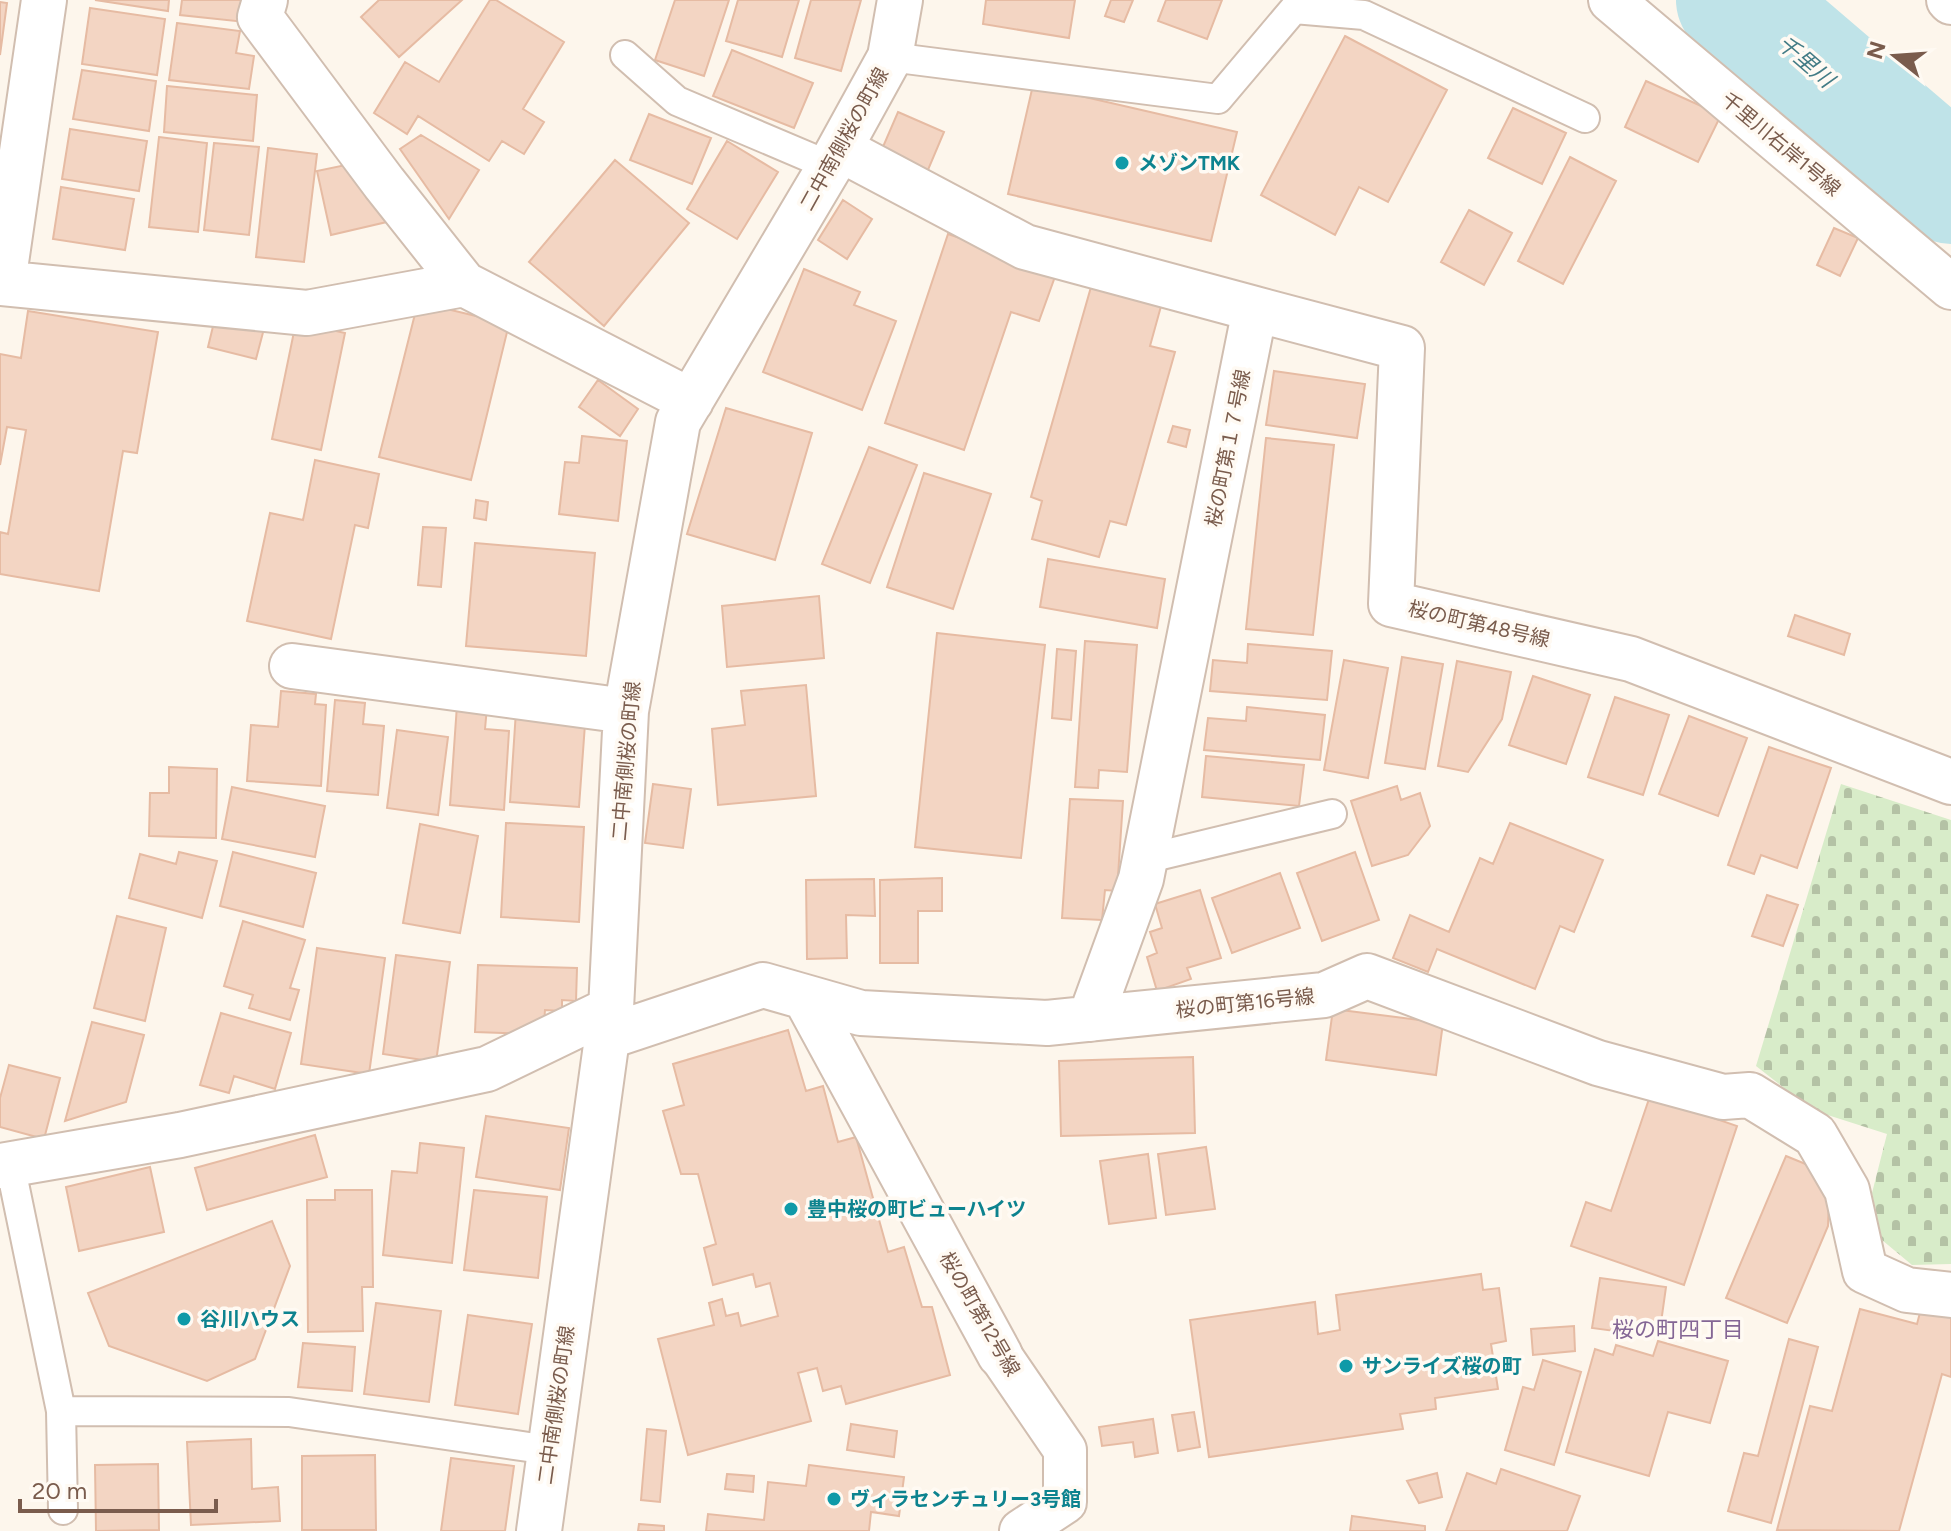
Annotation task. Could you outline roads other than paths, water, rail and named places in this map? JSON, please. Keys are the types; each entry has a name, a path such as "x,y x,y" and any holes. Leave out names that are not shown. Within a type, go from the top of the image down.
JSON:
{"street":[{"path":"44,0 1,283 307,313 464,284"},
{"path":"265,0 260,17 464,284 691,401"},
{"name":"二中南側桜の町線","path":"539,1531 609,1023 626,711 678,422 835,157 890,57 900,0"},
{"name":"千里川右岸1号線","path":"1611,0 1951,287"},
{"path":"835,157 1025,247 1255,309"},
{"name":"桜の町第48号線","path":"1255,309 1402,348 1391,604 1631,659 1951,782"},
{"name":"桜の町第１７号線","path":"1090,1019 1141,879 1255,309"},
{"path":"292,666 626,711"},
{"name":"桜の町第16号線","path":"5,1165 180,1135 487,1069 609,1023 763,985 861,1013 1047,1023 1324,995 1367,976 1598,1063 1723,1097 1750,1095 1815,1135 1847,1190 1865,1271 1907,1290 1951,1295"},
{"name":"桜の町第12号線","path":"805,997 1000,1355 1065,1450 1065,1502 1021,1531"}],"lane":[{"path":"890,57 1218,99 1294,9 1364,15 1585,118"},
{"path":"625,55 677,101 835,157"},
{"path":"1145,859 1332,814"},
{"path":"5,1165 61,1411 63,1510"},
{"path":"61,1411 289,1412 549,1450"}],"waterway":[{"name":"千里川","path":"1735,0 1951,185"}],"place":[{"name":"メゾンTMK","path":"1122,163"},
{"name":"豊中桜の町ビューハイツ","path":"791,1209"},
{"name":"谷川ハウス","path":"184,1319"},
{"name":"サンライズ桜の町","path":"1346,1366"},
{"name":"ヴィラセンチュリー3号館","path":"834,1499"}],"district":[{"name":"桜の町四丁目","path":"1678,1329"}]}
